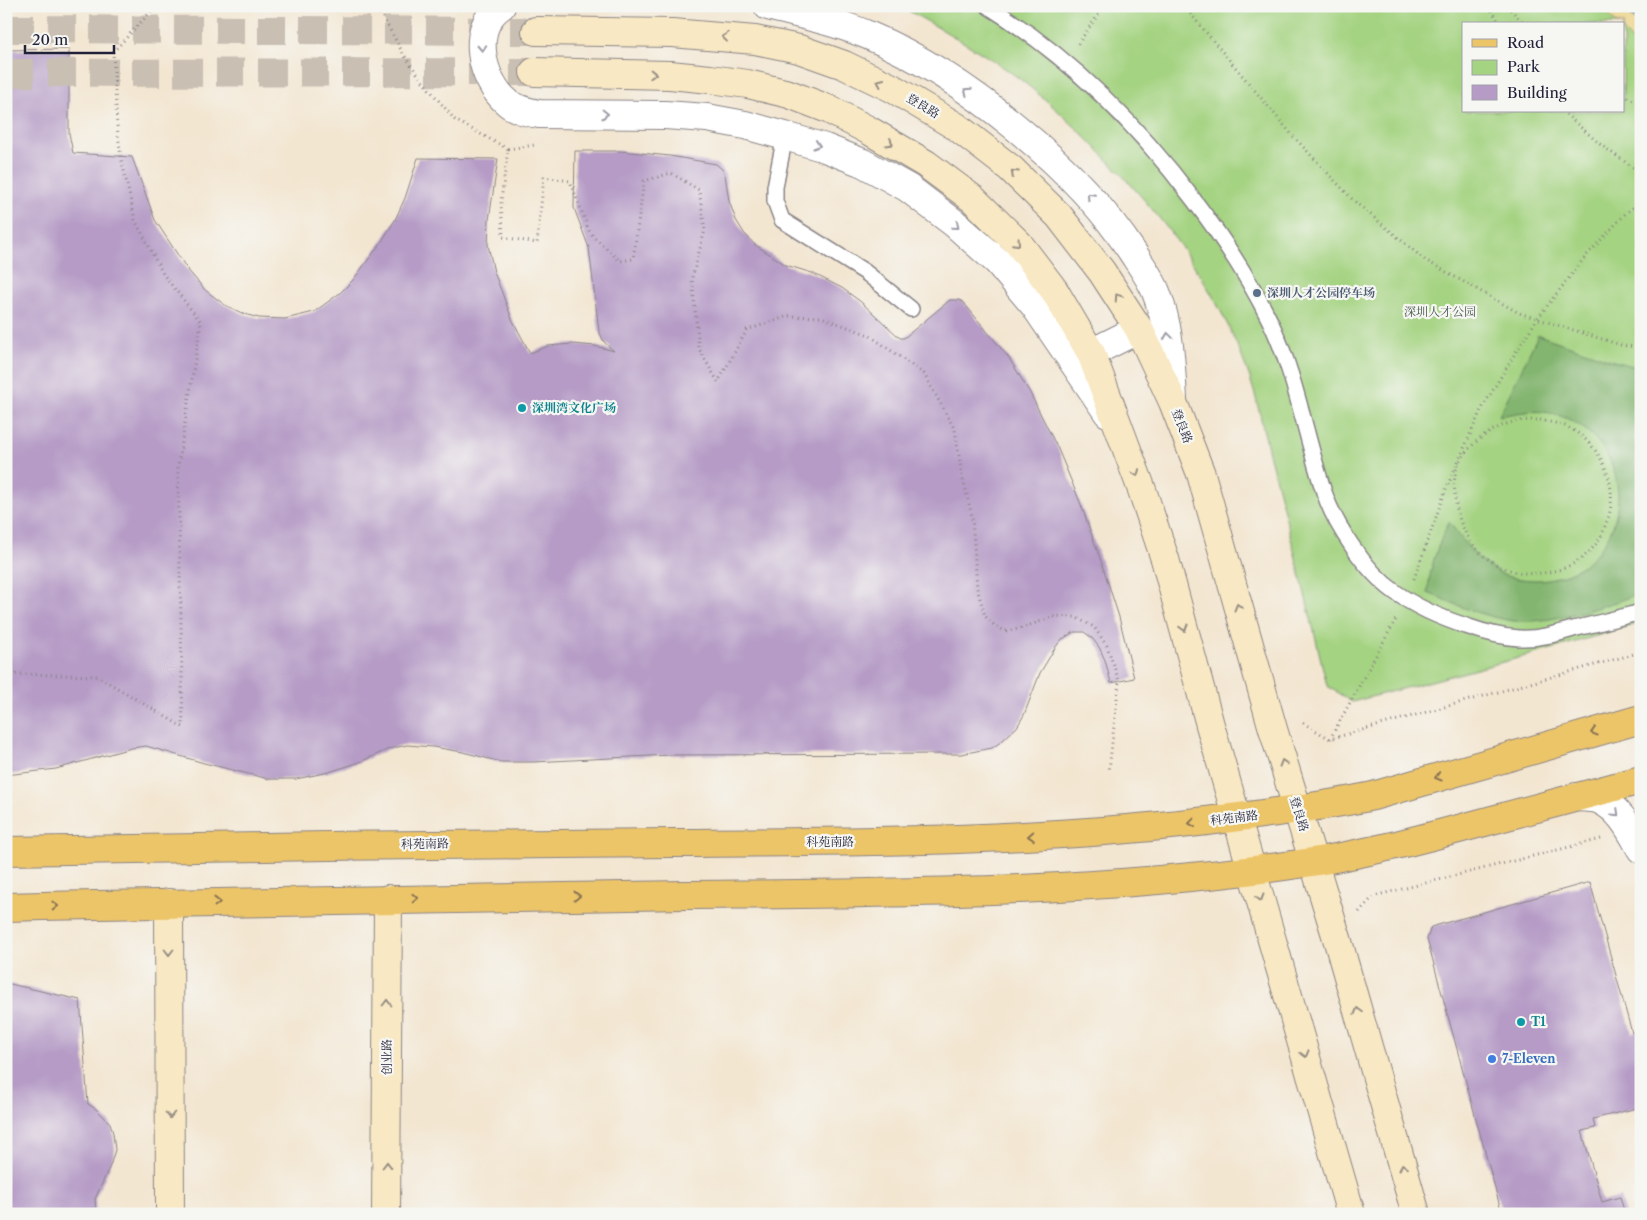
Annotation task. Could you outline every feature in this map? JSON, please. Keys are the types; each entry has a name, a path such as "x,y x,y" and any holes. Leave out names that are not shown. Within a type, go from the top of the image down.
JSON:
{"main road":[{"name":"登良路","path":"536,31 672,33 755,40 799,49 844,65 892,88 957,127 1010,168 1059,216 1102,272 1139,329 1173,402 1201,474 1297,810 1416,1214"},
{"path":"534,72 670,75 710,79 748,84 789,94 828,109 926,164 973,199 1025,252 1054,290 1091,353 1142,490 1165,559 1236,817 1351,1214"},
{"name":"科苑南路","path":"6,851 435,844 877,841 1105,832 1297,810 1374,796 1641,719"},
{"path":"6,907 388,899 860,893 1036,888 1200,877 1313,862 1414,842 1641,780"},
{"name":"创业路","path":"386,1214 388,899"},
{"path":"169,903 170,1214"}],"street":[{"path":"501,6 495,10 484,25 481,44 484,64 496,92 508,104 523,111 539,114 656,115 706,118 745,125 825,148 863,163 908,188 954,223 998,262 1035,306 1118,428"},
{"path":"768,6 816,18 869,35 912,56 964,89 1010,123 1090,196 1118,229 1156,290 1164,312 1169,337 1173,402"},
{"path":"1091,353 1139,329"},
{"path":"1576,797 1599,799 1617,813 1636,840"}],"lane":[{"path":"988,6 1067,61 1094,86 1133,125 1175,174 1214,227 1242,270 1271,322 1291,379 1324,493 1338,526 1366,564 1393,591 1425,610 1456,623 1490,634 1520,638 1544,637 1641,612"},
{"path":"786,136 774,186 775,201 782,220 865,272 911,309"}],"path":[{"path":"6,676 17,674 97,676 183,727 178,466 201,322 163,274 135,220 121,157 117,126 113,52 156,6"},
{"path":"373,6 384,19 409,62 455,120 508,149 501,201 503,237 537,243 544,176 570,181 590,233 620,261 633,259 644,181 671,174 699,190 705,230 692,278 699,349 718,382 746,330 789,316 821,317 870,334 924,374 955,430 962,475 972,516 977,588 985,616 995,626 1005,631 1056,616 1075,617 1094,628 1107,646 1119,681 1109,770"},
{"path":"1067,61 1104,6"},
{"path":"1184,6 1293,136 1353,200 1425,260 1519,313 1621,345 1641,348"},
{"path":"1490,6 1499,22"},
{"path":"1507,6 1522,22"},
{"path":"1624,96 1641,104"},
{"path":"1563,112 1601,145 1641,173"},
{"path":"1330,739 1407,599 1446,489 1481,410 1537,319 1586,256 1627,212 1641,202"},
{"path":"1540,420 1565,426 1587,440 1602,460 1611,484 1611,509 1603,533 1588,554 1567,568 1543,575 1518,574 1494,564 1475,548 1462,526 1456,505 1454,484 1458,463 1474,444 1494,430 1514,422 1540,420"},
{"path":"1300,721 1330,739 1641,652"},
{"path":"1356,916 1374,896 1636,840"}],"green space":[{"name":"深圳人才公园","path":"900,6 1641,6 1641,623 1541,652 1352,702 1327,686 1249,375 1235,342 1204,281 1186,253 1145,200 1097,149 1066,118 1032,89 1009,71 969,45"},
{"path":"1538,335 1617,362 1641,368 1641,593 1610,604 1556,618 1538,621 1507,620 1467,609 1428,593 1435,557 1449,522 1471,550 1491,568 1508,577 1539,580 1567,574 1589,560 1606,541 1615,518 1618,493 1613,468 1600,445 1579,425 1544,412 1521,412 1499,416"}],"sand":[{"path":"1601,6 1618,6 1641,25 1641,49 1624,32 1624,22 1615,22"}],"water":[{"path":"1618,6 1641,6 1641,25"}],"building":[{"name":"深圳湾文化广场","path":"69,49 69,133 73,153 132,157 155,220 187,269 205,290 225,305 244,314 259,318 285,319 314,312 340,293 353,280 395,220 405,198 418,158 498,159 489,220 488,245 494,272 512,319 530,353 548,346 572,344 595,346 614,351 604,342 599,331 589,248 574,208 575,151 621,151 670,156 716,164 723,170 725,175 729,201 736,220 754,244 786,265 812,273 842,288 861,302 900,338 904,338 950,300 963,302 1009,358 1030,393 1058,449 1080,502 1101,561 1119,617 1134,678 1111,683 1105,660 1099,647 1084,632 1074,632 1061,640 1040,673 1024,715 1017,727 992,748 961,754 669,755 501,762 463,752 407,745 389,749 360,762 329,772 296,779 269,779 146,746 131,748 56,769 6,775 6,50"},
{"path":"1590,882 1632,1033 1641,1030 1641,1107 1593,1119 1595,1128 1582,1131 1602,1202 1620,1197 1625,1214 1502,1214 1427,939 1431,927"},
{"path":"6,983 80,1000 88,1104 110,1123 115,1150 95,1199 96,1214 6,1214"}],"tunnel":[{"path":"6,29 536,31"},
{"path":"6,73 534,72"}],"place":[{"name":"深圳人才公园停车场","path":"1257,293"},
{"name":"深圳湾文化广场","path":"522,408"},
{"name":"T1","path":"1521,1022"},
{"name":"7-Eleven","path":"1492,1059"}]}
